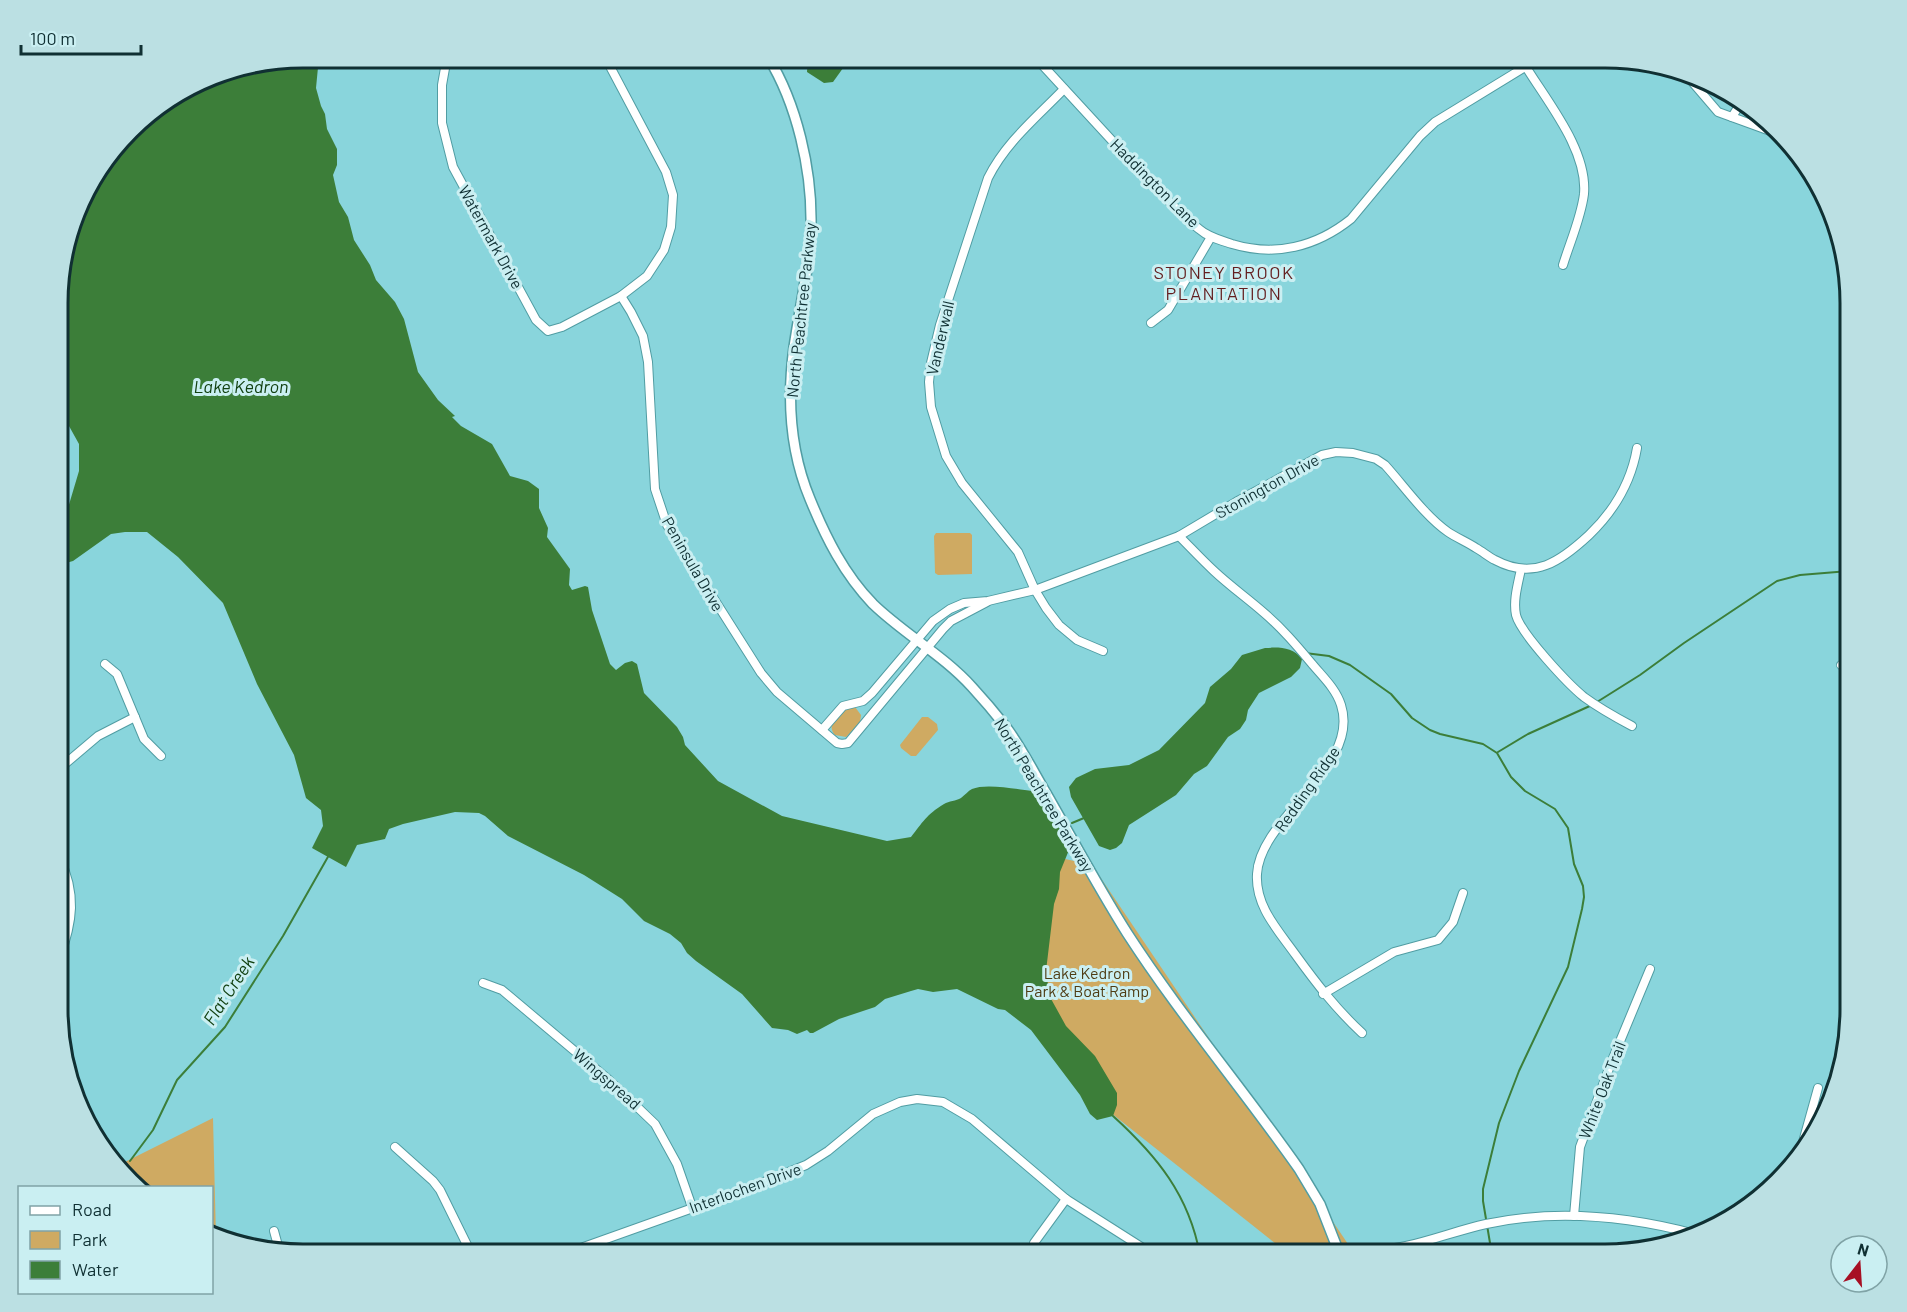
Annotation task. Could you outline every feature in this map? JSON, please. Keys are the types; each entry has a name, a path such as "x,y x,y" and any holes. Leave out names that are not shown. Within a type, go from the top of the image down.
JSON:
{"street":[{"name":"Watermark Drive","path":"445,68 442,85 442,123 453,167 542,328 548,332 555,330 621,296"},
{"path":"611,68 666,172 673,195 671,227 664,250 647,276 621,296"},
{"name":"North Peachtree Parkway","path":"773,68 800,135 810,183 811,226 790,389 793,437 800,472 829,544 873,603 972,687 1007,729 1089,871 1147,964 1299,1169 1320,1204 1336,1244"},
{"name":"Haddington Lane","path":"1045,68 1198,229 1211,237 1238,246 1270,250 1287,249 1312,243 1329,235 1351,219 1420,136 1435,123 1523,68"},
{"path":"1526,68 1562,126 1582,167 1584,179 1582,203 1563,265"},
{"path":"1696,86 1718,112 1761,128"},
{"name":"Vanderwall","path":"1064,89 1016,136 998,159 988,178 940,325 929,382 931,407 945,456 962,483 1018,552 1035,590 1059,625 1077,640 1103,651"},
{"path":"1732,117 1737,109"},
{"path":"1151,323 1168,310 1211,237"},
{"name":"Peninsula Drive","path":"621,296 632,312 643,336 648,362 655,489 667,525 761,673 777,692 837,743 848,743 928,649"},
{"name":"Stonington Drive","path":"916,640 933,621 950,609 964,603 988,601 1035,590 1179,536 1243,497 1322,455 1336,452 1353,453 1376,459 1385,465 1448,532 1496,561 1521,569 1534,569 1556,562 1573,550 1606,518 1620,499 1632,469 1637,448"},
{"name":"Redding Ridge","path":"1179,536 1213,571 1263,612 1302,651 1333,688 1341,703 1343,729 1335,754 1265,849 1257,873 1258,890 1270,920 1323,994 1362,1033"},
{"path":"1521,569 1515,601 1517,618 1533,643 1568,682 1599,707 1632,726"},
{"name":"Stonington Drive","path":"928,649 951,621 988,601"},
{"path":"822,730 843,706 866,699 916,640"},
{"path":"105,664 117,674 144,739 161,756"},
{"path":"866,699 877,708"},
{"path":"68,761 98,736 135,717"},
{"path":"68,880 72,904 68,936"},
{"path":"1323,994 1394,952 1438,940 1453,922 1463,893"},
{"name":"White Oak Trail","path":"1574,1216 1580,1147 1611,1063 1650,969"},
{"name":"Wingspread","path":"483,983 502,990 608,1079 656,1124 676,1164 692,1207"},
{"path":"1806,1129 1818,1088"},
{"name":"Interlochen Drive","path":"591,1244 806,1165 828,1151 873,1114 900,1102 917,1099 943,1102 972,1119 1066,1199 1137,1244"},
{"path":"395,1147 440,1190 467,1244"},
{"path":"1034,1243 1066,1199"},
{"path":"1415,1244 1486,1224 1534,1217 1614,1218 1657,1224 1683,1231"},
{"path":"274,1231 277,1243"}],"green space":[{"path":"936,533 970,533 972,535 972,574 938,575 935,573 934,536"},
{"path":"855,707 861,715 860,723 846,737 835,735 832,725 842,709"},
{"path":"922,717 928,717 937,724 938,730 916,756 911,756 900,745"},
{"name":"Lake Kedron Park & Boat Ramp","path":"1052,856 1092,865 1348,1244 1276,1244 1101,1105 1023,1016"},
{"path":"213,1118 216,1228 213,1227 213,1186 148,1186 125,1162"}],"water":[{"name":"Lake Kedron","path":"288,68 318,68 316,88 325,114 327,129 337,149 337,165 333,175 339,202 348,217 354,240 370,265 376,280 395,302 404,319 418,372 461,426 492,444 510,476 528,481 539,489 539,508 548,528 547,537 570,569 569,585 572,590 588,587 592,610 610,664 616,670 632,661 637,664 644,693 677,727 685,745 718,781 782,816 887,841 911,837 933,812 946,803 961,798 972,789 993,786 1032,791 1068,837 1069,850 1060,872 1046,971 1050,997 1066,1026 1095,1056 1117,1093 1117,1105 1113,1116 1097,1120 1090,1114 1080,1095 1031,1030 1005,1010 998,1009 957,989 933,992 918,989 911,991 885,999 875,1007 839,1019 813,1033 807,1030 797,1034 772,1028 742,994 696,961 670,934 644,921 622,899 584,875 508,836 479,813 455,812 389,829 385,839 357,845 346,867 312,848 323,826 321,810 306,798 294,755 257,684 223,603 178,557 147,532 111,534 68,562 68,508 79,471 79,444 68,424 68,288 72,257 80,227 107,172 136,136 160,116 185,99 213,85 257,72"},
{"path":"807,68 843,68 833,82 824,83 807,72"},
{"path":"1265,648 1280,648 1294,652 1302,659 1300,668 1291,677 1259,693 1240,729 1228,737 1207,766 1194,774 1176,795 1129,825 1122,843 1110,850 1099,846 1071,797 1069,787 1076,778 1095,769 1129,765 1159,750 1205,703 1210,687 1231,669 1242,655"}],"waterway":[{"path":"1597,702 1777,581 1800,575 1840,572"},
{"path":"1305,653 1329,656 1350,665 1391,694 1412,718 1430,730 1483,744 1497,753 1511,777 1525,791 1555,809 1568,828 1574,864 1583,886 1582,909 1568,967 1519,1071 1499,1123 1483,1189 1490,1244"},
{"path":"1498,752 1528,734 1592,705"},
{"path":"1072,823 1084,818"},
{"name":"Flat Creek","path":"130,1161 153,1130 177,1080 225,1027 283,936 329,855"},
{"path":"1113,1116 1144,1146 1169,1178 1188,1214 1198,1244"}],"district":[{"name":"STONEY BROOK PLANTATION","path":"1224,283"}]}
